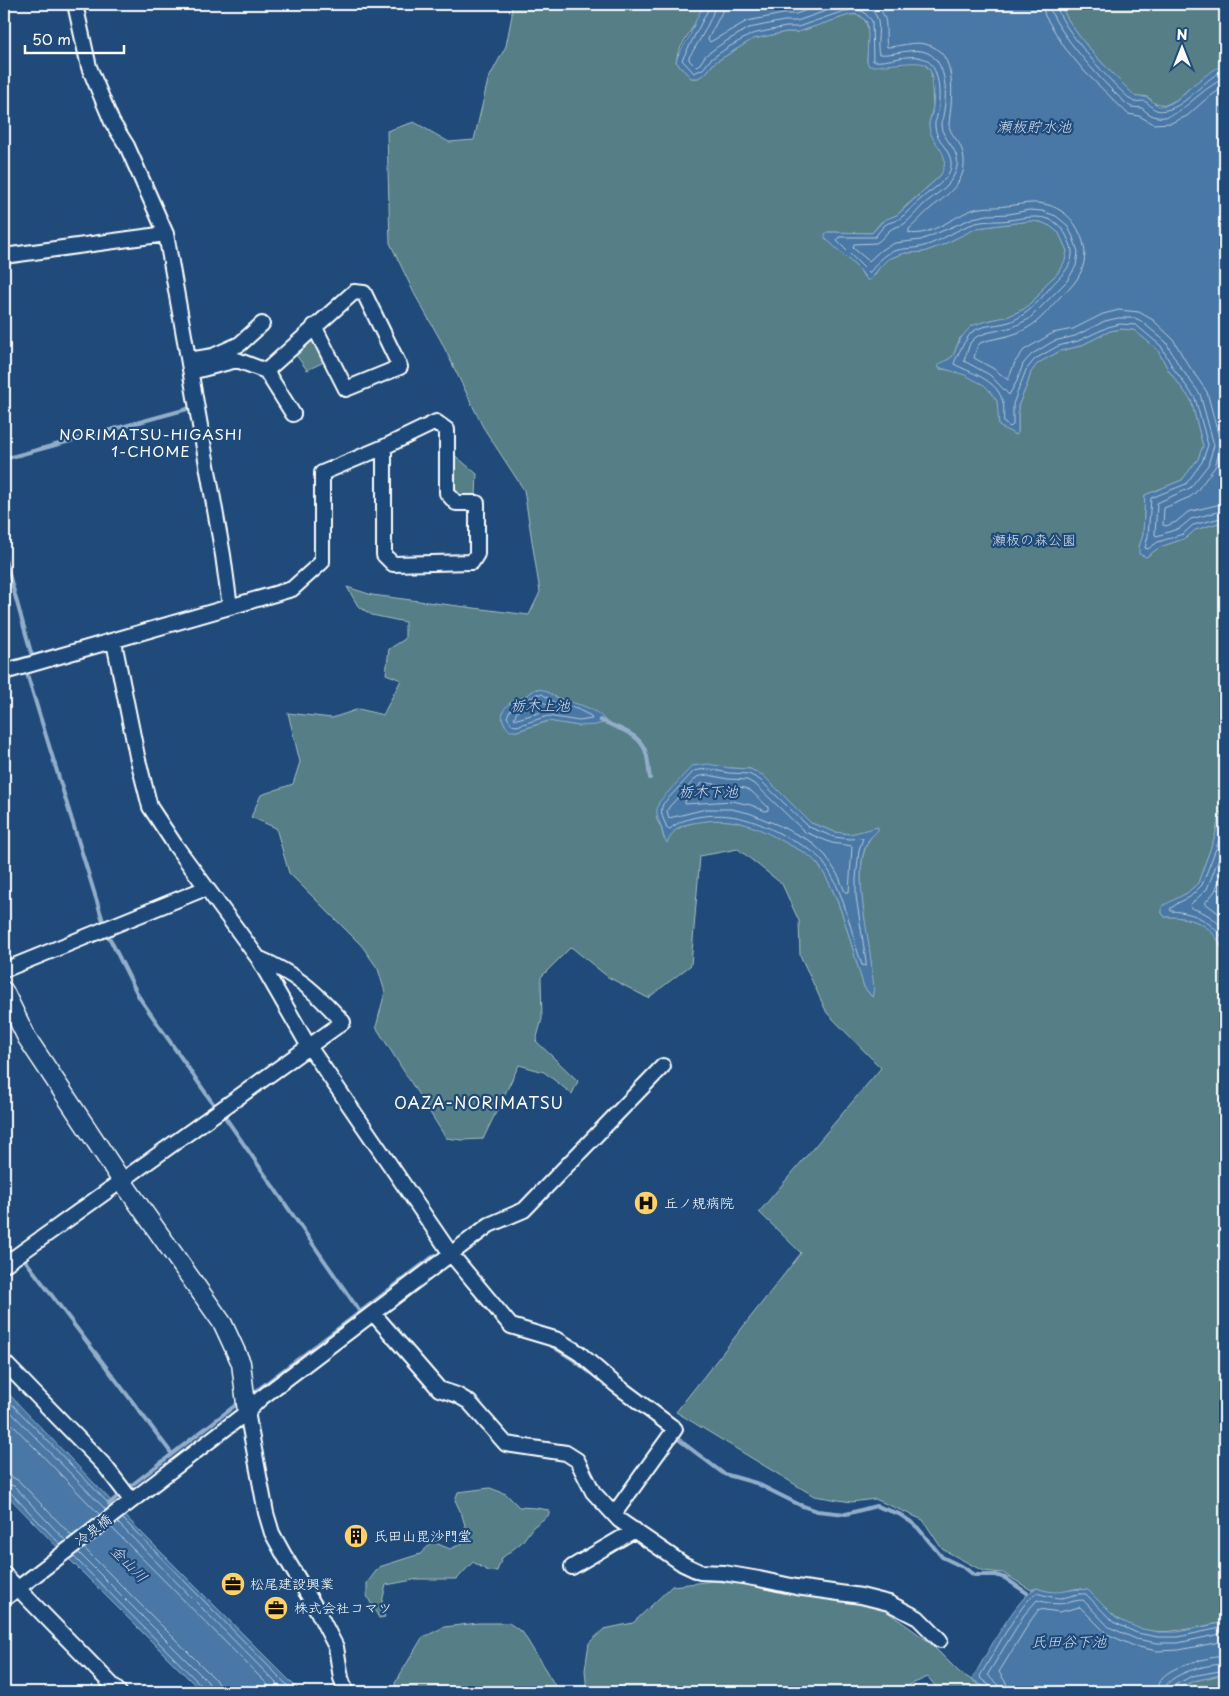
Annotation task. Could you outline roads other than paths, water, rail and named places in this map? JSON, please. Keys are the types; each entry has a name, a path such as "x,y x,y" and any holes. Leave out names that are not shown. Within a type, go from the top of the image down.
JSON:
{"street":[{"path":"75,4 89,67 112,122 127,146 166,234 223,555 230,607"},
{"path":"4,256 166,234"},
{"path":"266,370 314,326 354,292 364,293 400,367 346,389 314,326"},
{"path":"190,366 240,344 262,324"},
{"path":"190,366 237,360 266,370 293,414"},
{"path":"4,672 114,642 292,589 322,562 322,473 384,448 436,422 447,430 447,493 456,503 477,503 477,554 472,562 393,564 384,555 384,448"},
{"path":"114,642 137,756 150,807 175,845 258,958 308,1045 451,1254 511,1326 558,1340 579,1353 672,1433 614,1514"},
{"path":"4,970 206,888"},
{"path":"4,1265 342,1022 312,989 279,967 258,958"},
{"path":"4,991 27,1038 122,1181 223,1324 241,1363 247,1412 266,1513 272,1532 318,1610 336,1647 341,1678 346,1692"},
{"name":"冷泉橋","path":"4,1598 247,1412 261,1398 489,1225 524,1210 663,1066"},
{"path":"373,1313 439,1389 457,1395 469,1402 506,1444 566,1453 577,1460 593,1492 620,1520 683,1564 700,1572 724,1573 796,1587 861,1596 889,1603 918,1618 940,1640"},
{"path":"4,1362 105,1466 128,1503"},
{"path":"572,1566 635,1530"},
{"path":"4,1574 119,1692"}],"water":[{"name":"瀬板貯水池","path":"706,4 1060,4 1084,42 1136,97 1147,98 1155,104 1162,106 1181,97 1204,77 1225,65 1225,521 1195,530 1186,538 1160,547 1146,557 1139,554 1143,535 1145,495 1182,480 1198,459 1203,446 1191,400 1169,371 1157,349 1134,330 1121,329 1110,331 1080,346 1060,351 1038,363 1031,372 1018,406 1018,433 1016,435 999,426 997,401 984,385 965,375 938,367 939,364 953,356 960,339 971,326 1009,316 1024,309 1057,274 1065,261 1067,251 1059,233 1050,226 1041,222 1030,221 977,228 923,252 905,253 888,259 870,280 867,280 860,270 825,238 825,234 828,232 872,233 884,220 897,215 940,176 945,160 930,132 929,121 933,108 934,88 932,74 926,65 922,63 908,63 869,66 867,62 867,22 861,16 855,14 798,32 786,32 753,39 714,63 706,73 698,78 691,78 676,62 698,15"},
{"name":"栃木上池","path":"536,689 591,709 597,712 606,722 596,725 579,726 548,721 517,731 510,731 502,717 504,709 510,703"},
{"name":"栃木下池","path":"708,764 750,769 763,775 811,823 835,832 850,834 878,827 878,830 868,841 863,854 861,869 861,887 871,957 872,997 864,987 835,895 820,867 809,856 776,837 755,828 724,820 700,822 678,828 667,843 658,820 657,809 659,802 692,766"},
{"path":"1225,804 1225,957 1216,938 1203,925 1186,919 1165,917 1162,913 1162,906 1187,893 1198,883"},
{"name":"金山川","path":"4,1389 138,1529 301,1692 202,1692 63,1553 4,1492"},
{"name":"氏田谷下池","path":"1037,1588 1052,1592 1088,1590 1116,1618 1138,1628 1158,1632 1178,1632 1225,1622 1225,1674 1193,1681 1171,1692 991,1692 972,1679 1011,1614 1029,1593"}],"waterway":[{"path":"4,459 191,408"},
{"path":"4,556 32,656"},
{"path":"73,645 95,639"},
{"path":"4,664 55,650"},
{"path":"27,674 103,921"},
{"path":"600,720 630,733 639,741 646,753 650,778"},
{"path":"109,937 139,997 214,1105"},
{"path":"225,1117 360,1312"},
{"path":"256,1391 435,1255"},
{"path":"25,1260 172,1454"},
{"path":"472,1290 501,1325"},
{"path":"549,1344 600,1380"},
{"path":"128,1488 237,1404"},
{"path":"674,1436 724,1474 756,1483 800,1505 817,1511 846,1514 876,1506 899,1514 918,1528 942,1557 965,1568 974,1575 996,1575 1005,1578 1027,1593"},
{"path":"109,1504 117,1497"}],"place":[{"name":"丘ノ規病院","path":"646,1203"},
{"name":"氏田山毘沙門堂","path":"356,1536"},
{"name":"松尾建設興業","path":"233,1584"},
{"name":"株式会社コマツ","path":"276,1608"}],"district":[{"name":"NORIMATSU-HIGASHI 1-CHOME","path":"151,444"},
{"name":"OAZA-NORIMATSU","path":"479,1103"}],"park label":[{"name":"瀬板の森公園","path":"1034,540"}]}
